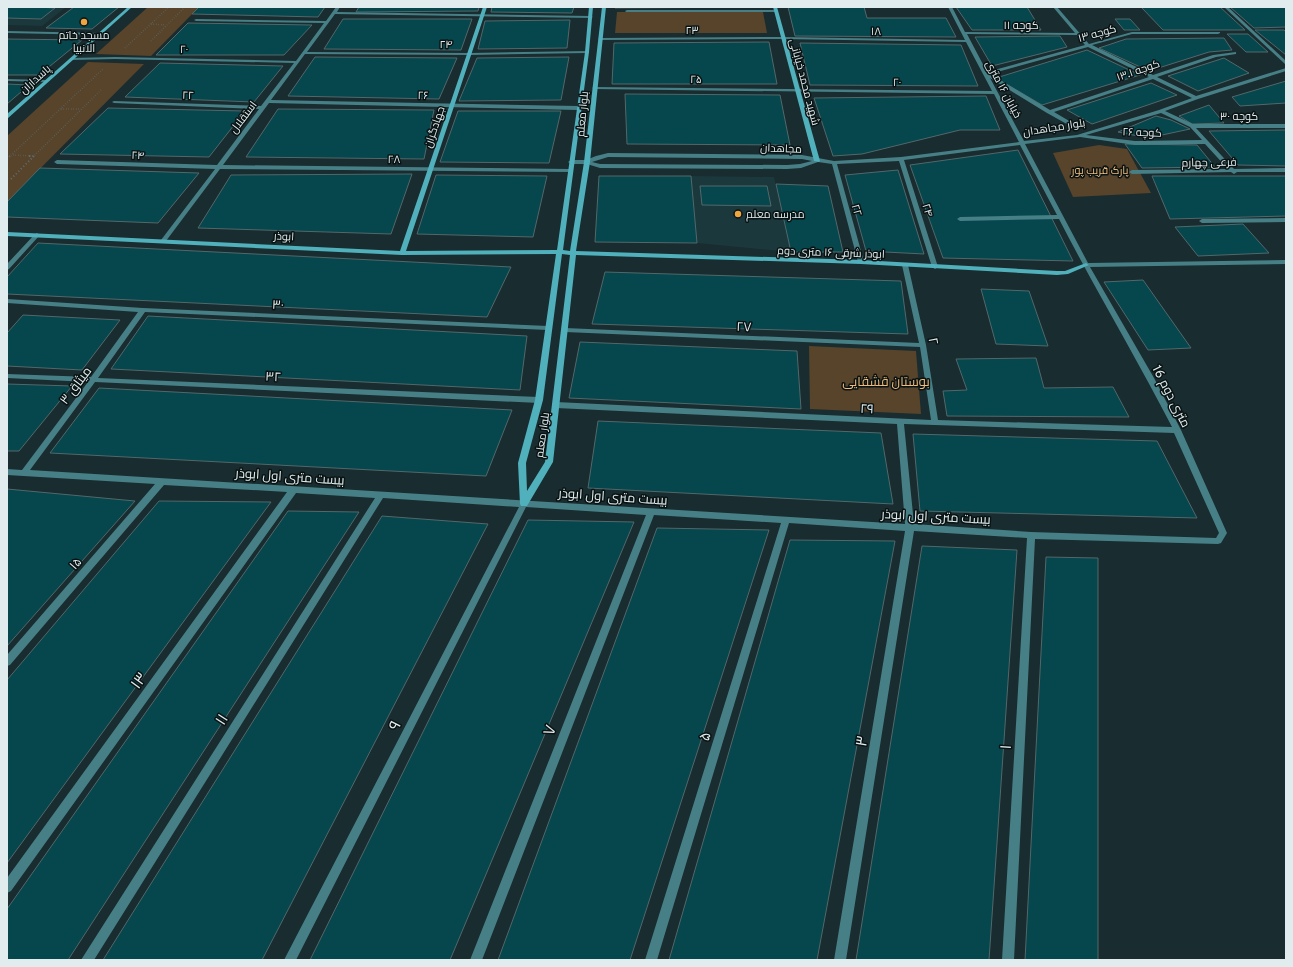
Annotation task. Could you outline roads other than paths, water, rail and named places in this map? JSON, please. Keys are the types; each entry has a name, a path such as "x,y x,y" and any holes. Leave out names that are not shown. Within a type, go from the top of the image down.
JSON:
{"street":[{"name":"پاسداران","path":"7,117 98,34 130,7"},
{"name":"استقلال","path":"164,240 338,7"},
{"name":"جهادگران","path":"402,253 485,7"},
{"name":"بلوار معلم","path":"524,504 522,463 539,400 592,7"},
{"name":"بلوار معلم","path":"524,504 549,462 573,253 587,162 604,7"},
{"name":"خیابان ۱۶ متری","path":"950,7 1086,265"},
{"path":"1056,7 1088,45 1196,98"},
{"path":"1226,7 1286,64"},
{"path":"627,11 776,9"},
{"name":"شهید محمد خیابانی","path":"776,9 817,161"},
{"path":"334,13 482,17 590,17"},
{"path":"196,20 327,22"},
{"path":"589,30 601,29"},
{"path":"7,32 98,34"},
{"name":"کوچه ۱۳","path":"985,74 1132,33 1218,32"},
{"name":"کوچه ۱۱","path":"963,33 1079,34"},
{"name":"۲۳","path":"600,39 783,38"},
{"name":"۱۸","path":"783,38 968,41"},
{"name":"۲۴","path":"304,53 470,54 587,52"},
{"name":"کوچه ۱۳.۱","path":"1049,112 1152,76 1215,56 1234,53"},
{"name":"۲۰","path":"72,59 114,58 296,62"},
{"name":"بلوار مجاهدان","path":"817,161 834,163 901,159 1078,136 1161,111 1286,68"},
{"path":"985,74 1074,126"},
{"path":"7,80 46,81"},
{"name":"۲۵","path":"594,88 798,90"},
{"name":"۲۰","path":"798,90 995,93"},
{"name":"۲۶","path":"268,101 578,108"},
{"name":"۲۲","path":"114,102 262,108"},
{"path":"1161,111 1192,126 1234,172"},
{"name":"کوچه ۳۰","path":"1192,126 1286,126"},
{"name":"کوچه ۲۶","path":"1078,136 1135,143 1206,142"},
{"name":"مجاهدان","path":"587,162 598,157 608,156 802,157 817,161"},
{"name":"۲۴","path":"901,159 935,266"},
{"name":"مجاهدان","path":"587,162 600,166 787,167 801,166 817,161"},
{"name":"۲۴","path":"57,162 218,167"},
{"path":"571,162 587,162"},
{"name":"۲۲","path":"834,163 862,262"},
{"name":"۲۸","path":"218,167 570,171"},
{"name":"فرعی چهارم","path":"1132,172 1234,172 1286,170"},
{"path":"960,219 1061,217"},
{"path":"1202,221 1286,220"},
{"name":"ابوذر","path":"7,234 164,240 402,253 560,252"},
{"path":"7,268 37,235"},
{"name":"ابوذر شرقی ۱۶ متری دوم","path":"560,252 862,262 1066,273 1086,265"},
{"path":"1086,265 1286,262"},
{"name":"۲","path":"906,265 922,345 935,423"},
{"name":"16 متری دوم","path":"1086,265 1150,378 1177,430 1223,533 1218,541"},
{"name":"۳۰","path":"7,302 143,310 548,328"},
{"name":"میثاق ۳","path":"24,472 94,380 143,310"},
{"name":"۲۷","path":"565,330 922,345"},
{"name":"۳۲","path":"7,376 539,400"},
{"name":"۲۹","path":"556,405 935,423 1177,430"},
{"name":"۳","path":"840,960 910,528 900,421"},
{"name":"بیست متری اول ابوذر","path":"7,472 1031,535 1218,541"},
{"name":"۱۵","path":"7,662 162,481"},
{"name":"۱۳","path":"7,888 294,489"},
{"name":"۱۱","path":"87,960 381,495"},
{"name":"۹","path":"290,960 524,504"},
{"name":"۷","path":"476,960 651,511"},
{"name":"۵","path":"651,960 786,520"},
{"name":"۱","path":"1008,960 1031,535"}],"place":[{"name":"مسجد خاتم الانبیا","path":"84,22"},
{"name":"مدرسه معلم","path":"738,214"}],"park label":[{"name":"پارک قریب پور","path":"1100,170"},
{"name":"بوستان قشقایی","path":"886,381"}]}
